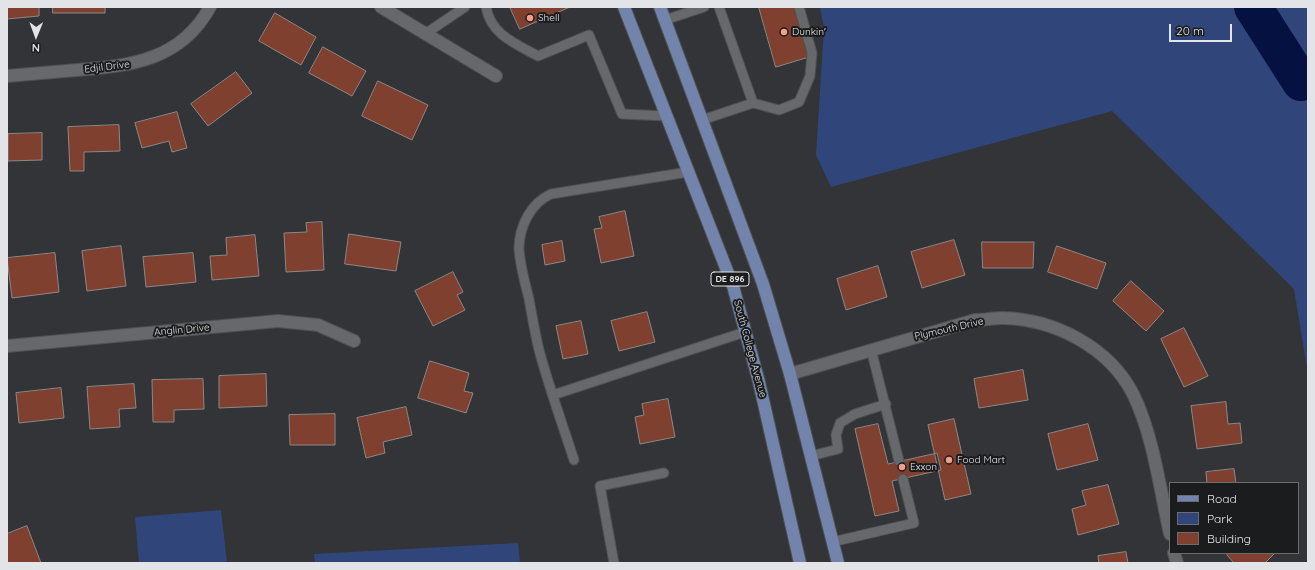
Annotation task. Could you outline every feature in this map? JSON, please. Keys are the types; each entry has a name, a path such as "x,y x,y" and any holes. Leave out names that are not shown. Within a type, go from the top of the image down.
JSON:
{"main road":[{"name":"South College Avenue","path":"624,7 733,286 759,382 800,563"},
{"name":"DE 896","path":"660,7 763,284 790,374 838,563"}],"street":[{"name":"Edjil Drive","path":"7,76 119,67 138,62 176,45 194,29 210,7"},
{"path":"380,7 496,76"},
{"name":"Plymouth Drive","path":"790,374 871,349 975,320 1003,318 1055,328 1079,339 1102,356 1120,374 1132,393 1143,418 1169,530"},
{"name":"Anglin Drive","path":"7,346 278,321 318,325 354,341"}],"lane":[{"path":"425,34 465,7"},
{"path":"486,7 490,22 500,34 538,56 589,35 622,114 666,116"},
{"path":"665,20 704,7"},
{"path":"719,7 753,103"},
{"path":"702,120 753,103 779,110 799,102 810,76 812,53 799,7"},
{"path":"574,460 539,350 519,249 525,222 533,207 543,198 561,192 688,172"},
{"path":"553,395 745,332"},
{"path":"871,349 886,404 899,461"},
{"path":"811,456 838,449 836,435 840,423 855,414 886,404"},
{"path":"614,563 600,486 664,473"},
{"path":"832,542 914,523 903,479"}],"green space":[{"path":"820,7 1308,7 1308,374 1294,289 1112,111 831,187 816,155 824,28"},
{"path":"221,510 227,563 139,563 135,517"},
{"path":"518,543 520,563 315,563 314,554"}],"building":[{"path":"7,7 39,7 39,16 7,19"},
{"path":"53,7 105,7 105,13 53,13"},
{"name":"Shell","path":"510,7 570,7 520,29"},
{"name":"Dunkin'","path":"759,7 795,7 809,57 776,67"},
{"path":"275,13 316,37 301,65 259,41"},
{"path":"323,47 366,71 352,96 309,73"},
{"path":"236,72 252,93 208,126 191,104"},
{"path":"378,81 428,105 412,140 362,116"},
{"path":"177,112 187,148 172,152 169,141 142,148 135,123"},
{"path":"119,125 120,151 84,152 84,171 70,171 68,127"},
{"path":"42,133 42,160 8,161 8,134"},
{"path":"625,211 634,256 601,263 594,229 602,228 599,217"},
{"path":"322,222 324,270 286,272 284,233 307,232 306,223"},
{"path":"349,234 401,242 396,271 345,264"},
{"path":"255,235 259,276 212,280 210,256 227,255 226,238"},
{"path":"954,240 965,275 922,288 911,252"},
{"path":"562,241 565,261 545,265 542,245"},
{"path":"982,242 1034,242 1033,268 983,268"},
{"path":"121,246 126,286 87,291 82,251"},
{"path":"1057,246 1106,263 1097,289 1048,272"},
{"path":"55,253 59,292 12,298 7,258"},
{"path":"193,253 196,282 146,287 143,257"},
{"path":"878,266 887,297 846,310 837,279"},
{"path":"453,272 463,292 457,295 465,310 433,326 415,291"},
{"path":"1131,281 1164,311 1146,331 1113,301"},
{"path":"647,312 655,342 619,351 611,321"},
{"path":"581,321 588,354 563,359 556,326"},
{"path":"1184,328 1208,376 1184,387 1161,339"},
{"path":"430,361 469,373 464,391 473,393 466,413 418,398"},
{"path":"1023,370 1028,400 979,408 974,379"},
{"path":"266,374 267,406 219,408 219,376"},
{"path":"203,379 204,409 174,410 174,422 153,422 152,380"},
{"path":"134,384 136,408 119,409 120,427 90,429 87,387"},
{"path":"61,388 64,418 19,423 16,393"},
{"path":"668,399 675,437 640,444 635,417 644,415 642,404"},
{"path":"1226,402 1228,424 1240,423 1242,443 1197,449 1191,406"},
{"path":"406,407 412,435 383,442 385,453 366,458 357,418"},
{"path":"335,414 335,445 290,445 289,415"},
{"name":"Food Mart","path":"954,419 971,494 945,500 928,425"},
{"name":"Exxon","path":"878,424 888,464 937,453 941,470 892,481 899,511 875,516 855,429"},
{"path":"1088,424 1098,460 1057,470 1048,434"},
{"path":"1234,469 1236,482 1207,482 1206,472"},
{"path":"1108,485 1119,524 1078,535 1072,509 1086,505 1082,491"},
{"path":"27,526 41,563 7,563 7,534"},
{"path":"1126,552 1128,563 1099,563 1098,556"},
{"path":"1274,554 1265,563 1234,563 1227,555"}],"waterway":[{"path":"1253,7 1301,82 1308,79"}],"place":[{"name":"Shell","path":"530,18"},
{"name":"Dunkin'","path":"784,32"},
{"name":"Food Mart","path":"949,460"},
{"name":"Exxon","path":"902,467"}]}
